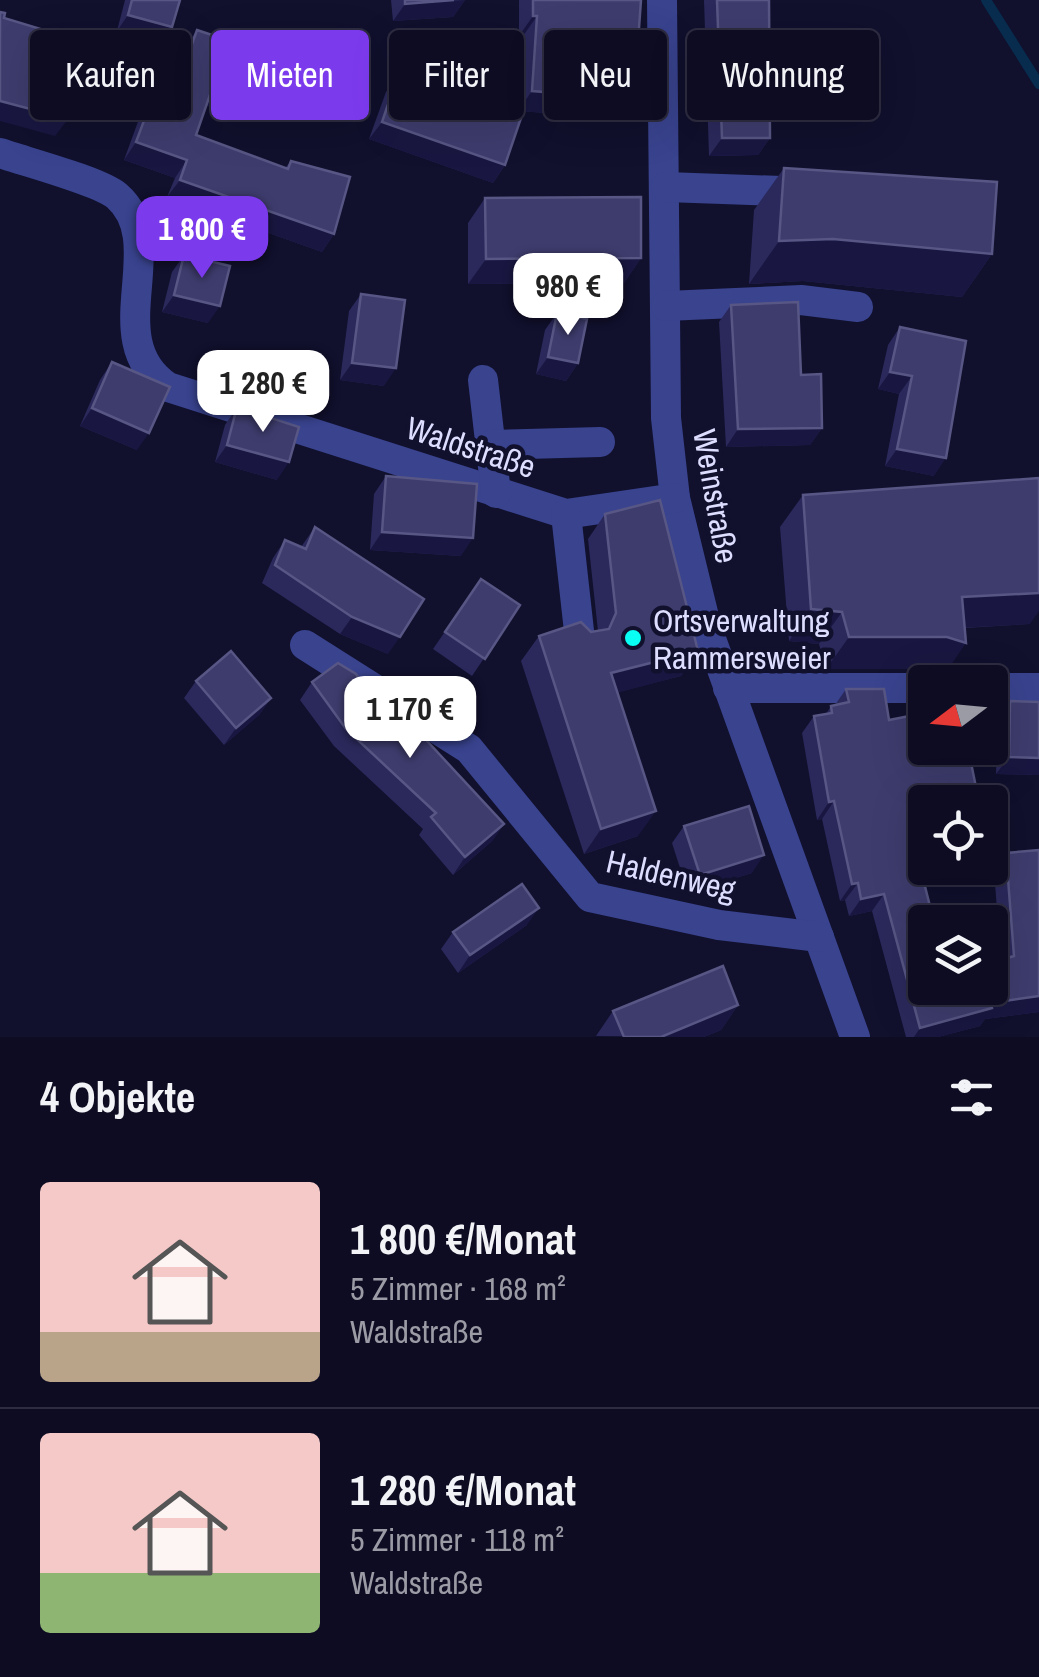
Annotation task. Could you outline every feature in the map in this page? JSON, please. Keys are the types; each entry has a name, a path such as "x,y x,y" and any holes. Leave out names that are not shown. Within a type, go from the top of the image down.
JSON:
{"street":[{"name":"Weinstraße","path":"662,0 666,418 675,498 706,625 855,1037"},
{"name":"Waldstraße","path":"0,153 116,196 138,228 135,338 146,372 168,387 566,514 675,498"},
{"path":"666,187 841,193"},
{"path":"666,306 801,300 858,307"},
{"path":"483,380 496,493"},
{"path":"490,446 600,442"},
{"path":"566,514 580,640"},
{"name":"Haldenweg","path":"305,644 469,748 590,897 719,925 819,937"},
{"path":"728,688 908,688"},
{"path":"1008,688 1039,688"}],"building":[{"path":"132,0 180,0 172,27 128,15"},
{"path":"405,0 454,0 405,4"},
{"path":"533,0 641,0 639,30 544,30 544,92 532,91 537,16 533,16"},
{"path":"717,0 769,0 769,30 718,30"},
{"path":"0,12 5,13 4,18 44,30 30,30 30,109 0,101"},
{"path":"197,30 211,35 211,92 196,135 288,169 291,161 350,177 334,234 180,180 187,160 136,142 144,120 191,120 191,47"},
{"path":"389,101 389,120 520,120 505,165 382,122"},
{"path":"721,120 770,120 770,138 722,138"},
{"path":"784,168 997,182 992,254 833,239 779,241"},
{"path":"641,197 641,258 486,259 485,198"},
{"path":"184,255 230,266 220,306 174,295"},
{"path":"361,294 405,300 396,368 352,363"},
{"path":"798,302 801,375 821,374 822,428 738,429 731,305"},
{"path":"557,313 587,319 578,363 548,357"},
{"path":"900,327 966,341 946,458 897,449 912,376 890,372"},
{"path":"112,362 170,387 149,433 92,408"},
{"path":"237,407 299,427 289,462 227,445"},
{"path":"386,476 477,484 473,538 382,532"},
{"path":"1039,478 1039,593 962,597 966,643 947,637 849,637 842,612 811,609 803,495"},
{"path":"660,500 698,651 611,673 656,811 601,829 539,636 581,622 591,632 609,629 616,613 605,514"},
{"path":"315,527 424,599 400,637 352,617 275,565 285,540 306,549"},
{"path":"481,579 520,605 485,659 445,632"},
{"path":"231,651 271,698 236,728 196,681"},
{"path":"338,663 356,674 404,741 416,729 504,824 465,857 431,817 436,813 346,729 312,682"},
{"path":"846,689 884,689 889,720 908,716 908,765 971,765 976,785 908,785 908,885 925,885 930,905 908,905 908,983 884,894 861,899 858,883 852,884 834,801 829,802 814,716 832,713 831,706 849,702"},
{"path":"1010,701 1039,702 1039,758 1009,757"},
{"path":"749,806 764,855 700,875 684,826"},
{"path":"1039,850 1039,996 1008,1001 1008,958 1014,956 1008,853"},
{"path":"522,884 539,908 470,955 453,932"},
{"path":"723,966 738,1005 661,1037 624,1037 613,1011"},
{"path":"914,1005 991,1005 992,1008 920,1028"}],"waterway":[{"path":"986,0 1039,84"}],"place":[{"name":"Ortsverwaltung Rammersweier","path":"633,638"}]}
